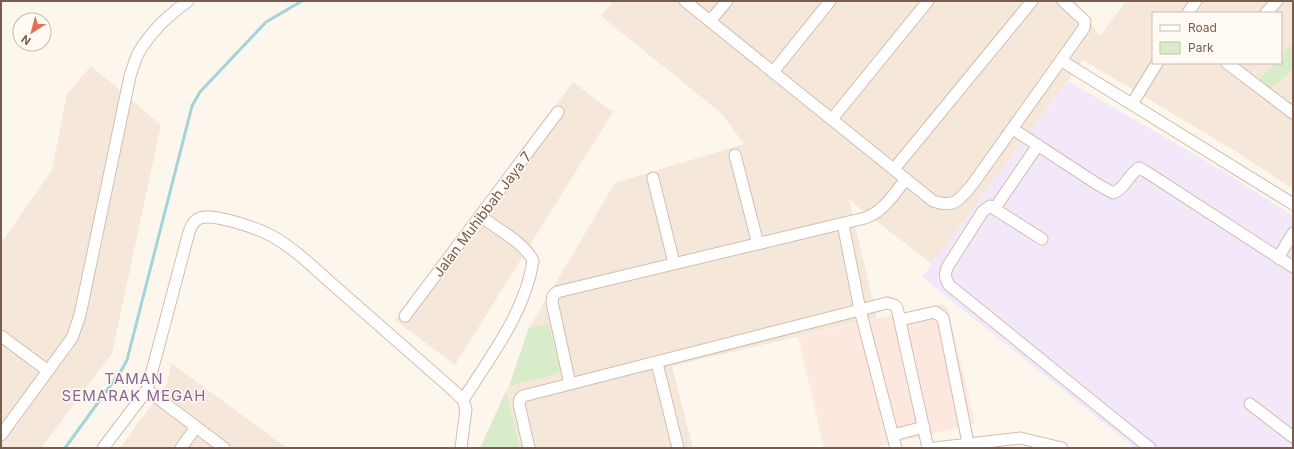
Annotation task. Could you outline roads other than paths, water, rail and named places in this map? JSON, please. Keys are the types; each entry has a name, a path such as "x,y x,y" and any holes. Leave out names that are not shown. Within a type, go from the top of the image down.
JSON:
{"street":[{"path":"1,435 72,338 77,325 130,76 138,54 156,30 188,1"},
{"path":"685,1 933,201 945,205 954,203 972,185 1062,61 1084,28 1085,21 1063,1"},
{"path":"710,21 726,1"},
{"path":"773,72 830,1"},
{"path":"832,119 928,1"},
{"path":"894,169 1032,1"},
{"path":"1189,12 1196,1"},
{"path":"1267,12 1277,1"},
{"path":"1062,61 1293,204"},
{"path":"1132,104 1156,64"},
{"path":"1230,64 1293,113"},
{"name":"Jalan Muhibbah Jaya 7","path":"405,316 558,112"},
{"path":"1013,129 1113,193 1119,191 1132,172 1139,168 1293,267"},
{"path":"995,208 1038,145"},
{"path":"735,155 758,244"},
{"path":"653,178 674,263"},
{"path":"570,384 552,302 553,296 558,292 674,263 843,224 877,212 906,179"},
{"path":"1042,238 990,206 983,211 948,266 945,272 945,278 949,285 1150,448"},
{"path":"463,400 512,320 522,300 533,261 530,254 523,248 480,216"},
{"path":"104,448 147,390 189,232 192,224 198,218 205,217 243,225 270,236 283,244 321,274 463,400 466,409 466,418 461,448"},
{"path":"843,224 860,310 896,448"},
{"path":"1278,258 1293,233"},
{"path":"529,448 520,399 570,384 891,303 897,308 928,448"},
{"path":"900,320 935,312 943,318 968,443"},
{"path":"1,336 48,371"},
{"path":"657,363 678,448"},
{"path":"147,390 224,448"},
{"path":"1250,404 1293,437"},
{"path":"180,448 196,427"},
{"path":"892,435 924,427"},
{"path":"935,448 968,443 1001,444 1020,438 1062,448"}],"waterway":[{"path":"65,448 121,371 127,360 192,106 200,92 266,22 302,1"}],"district":[{"name":"TAMAN SEMARAK MEGAH","path":"134,386"}]}
